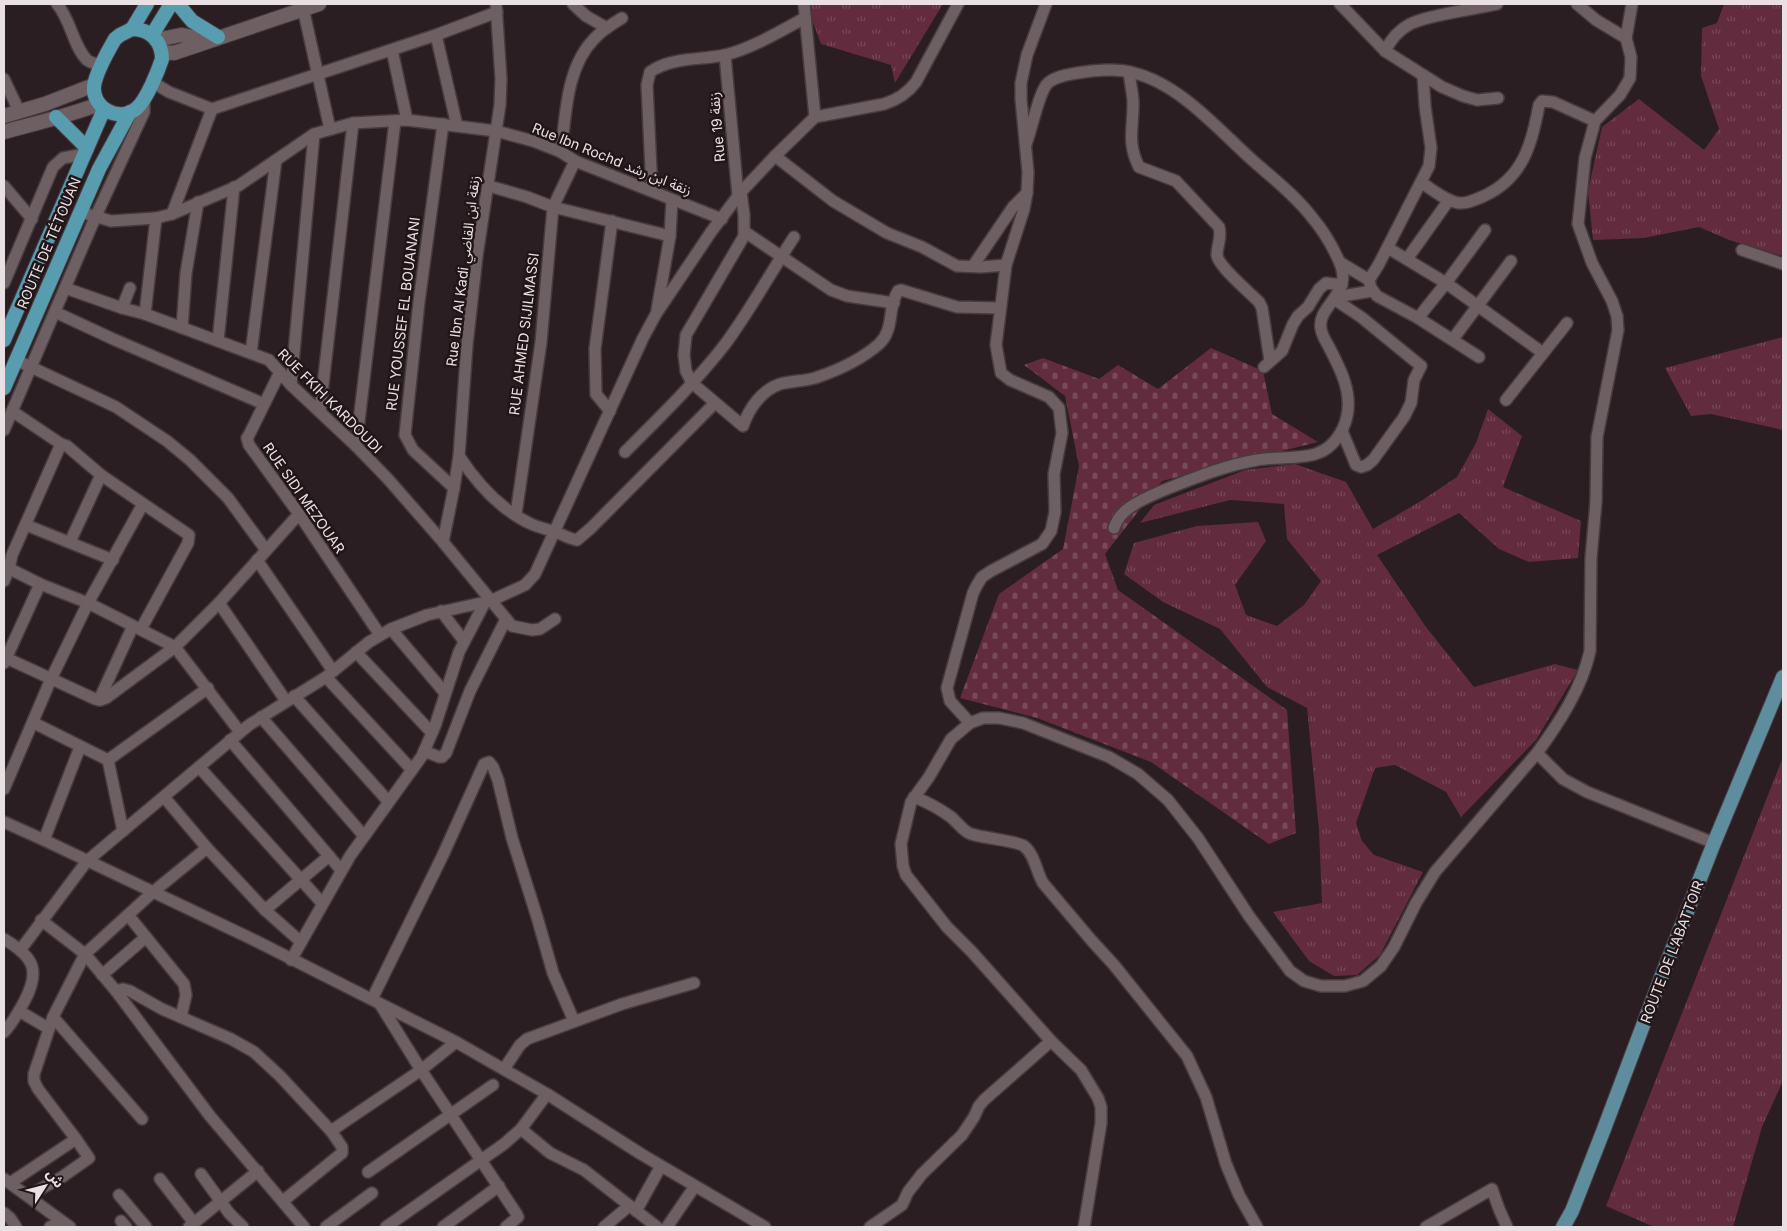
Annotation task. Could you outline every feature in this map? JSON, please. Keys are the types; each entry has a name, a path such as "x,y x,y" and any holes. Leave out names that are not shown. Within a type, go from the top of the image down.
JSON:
{"highway":[{"path":"132,29 147,4"},
{"name":"ROUTE DE TÉTOUAN","path":"4,388 99,169 130,112 141,104 160,65 156,42 170,4"},
{"path":"178,4 192,21 214,38"},
{"path":"130,112 117,114 102,107 96,98 94,85 115,39 126,31 139,29 156,42"},
{"name":"ROUTE DE TÉTOUAN","path":"4,340 86,151 102,107"},
{"path":"56,118 86,151"}],"main road":[{"name":"ROUTE DE L’ABATTOIR","path":"1563,1227 1572,1211 1714,843 1783,677"}],"street":[{"path":"156,42 174,53 301,6 319,4"},
{"path":"573,4 586,16 607,28"},
{"path":"804,4 815,117"},
{"path":"21,948 87,861 240,732 329,674 356,652 391,629 441,611 488,601 522,587 530,581 643,338 656,314 740,194 815,117 884,104 902,96 916,82 958,4"},
{"path":"970,723 950,701 946,688 972,593 982,577 1038,548 1049,535 1055,512 1054,474 1062,433 1060,412 1052,399 1010,380 1001,373 996,345 1006,265 1024,209 1027,193 1026,144 1021,83 1027,56 1046,4"},
{"path":"1340,4 1385,51 1423,75 1463,96 1477,100 1498,98"},
{"path":"1385,51 1397,33 1414,22 1435,15 1497,4"},
{"path":"1578,4 1596,20 1626,38"},
{"path":"1084,1227 1098,1142 1101,1107 1098,1098 1081,1070 947,927 906,875 901,854 901,844 914,796 929,777 951,739 970,723 983,718 999,718 1024,723 1109,757 1138,774 1168,800 1198,838 1249,916 1290,971 1304,981 1321,986 1345,986 1363,981 1381,966 1394,947 1416,903 1435,872 1552,733 1579,684 1587,665 1590,651 1592,558 1596,502 1596,437 1618,330 1617,316 1612,301 1592,263 1578,224 1585,158 1595,121 1620,95 1630,78 1631,57 1626,38 1632,4"},
{"path":"301,6 319,74 330,129"},
{"path":"63,7 86,59 102,66"},
{"path":"152,82 169,92 212,109 436,35 497,8"},
{"name":"Rue Ibn Al Kadi زنقة ابن القاضي","path":"443,542 454,488 467,345 496,131 501,79 497,8"},
{"path":"561,152 571,84 576,67 583,52 594,38 622,18"},
{"path":"652,191 647,85 650,72 674,63 726,54 744,48 805,18"},
{"path":"436,35 457,126"},
{"path":"356,446 401,120 392,50"},
{"name":"Rue 19 زنقة","path":"726,54 745,232"},
{"path":"1026,144 1041,92 1051,80 1061,76 1085,72 1129,72 1162,84 1183,97 1280,185 1311,216 1341,263 1370,286 1377,296 1418,318 1479,357"},
{"path":"1129,72 1133,100 1131,145 1135,159 1139,167 1176,182 1220,228 1221,236 1217,256 1222,265 1259,302 1262,308 1267,364 1282,351 1293,324 1298,316 1308,307 1319,289 1326,284 1342,285"},
{"path":"1335,298 1370,286 1429,166 1432,154 1425,106 1423,75"},
{"path":"4,80 19,111"},
{"path":"4,116 45,104 94,85"},
{"path":"4,430 95,218 144,112 144,98"},
{"path":"1422,183 1449,200 1459,203 1473,201 1487,194 1510,177 1526,155 1532,142 1539,105 1542,101 1553,102 1595,121"},
{"path":"4,132 102,107"},
{"path":"172,214 212,109"},
{"name":"Rue Ibn Rochd زنقة ابن رشد","path":"80,212 95,218 111,221 156,218 172,214 234,187 314,134 353,123 401,120 496,131 532,141 561,152 575,161 722,219"},
{"path":"320,411 353,123"},
{"name":"RUE YOUSSEF EL BOUANANI","path":"443,124 420,294 405,435 413,450 454,488"},
{"path":"291,385 314,134"},
{"path":"4,283 53,167 63,158 86,151"},
{"path":"775,156 834,201 872,226 922,247 953,264 961,266 1006,265"},
{"path":"251,353 276,160"},
{"name":"RUE AHMED SIJILMASSI","path":"516,514 541,342 554,207 575,161"},
{"path":"4,186 32,219"},
{"path":"489,186 554,207 670,236"},
{"path":"218,341 234,187"},
{"path":"973,266 1013,207 1027,193"},
{"path":"656,314 670,236 672,200"},
{"path":"1407,259 1449,200"},
{"path":"182,328 186,273 198,202"},
{"path":"145,314 156,218"},
{"path":"610,411 596,394 595,349 612,221"},
{"path":"1418,318 1485,230"},
{"path":"894,303 839,294 745,232 737,249 686,335 685,367 692,383 743,426 753,404 772,388 779,384 810,379 825,374 858,358 876,346 888,334 897,292 901,290 957,307 1000,308"},
{"path":"625,452 692,383 725,344 794,237"},
{"path":"1388,248 1446,283 1543,354"},
{"path":"1742,250 1783,264"},
{"path":"1453,339 1511,261"},
{"path":"1114,528 1123,513 1146,498 1181,484 1243,463 1319,453 1333,442 1342,431 1348,413 1346,386 1343,375 1320,327 1321,321 1342,285 1341,263"},
{"name":"RUE FKIH KARDOUDI","path":"65,288 145,314 269,360 291,385 356,446 443,542 488,601 509,623"},
{"path":"122,308 130,288"},
{"path":"1335,298 1421,366 1412,385 1410,406 1388,441 1367,465 1361,467 1356,465 1342,431"},
{"path":"55,312 264,404"},
{"path":"1506,400 1567,323"},
{"path":"16,360 116,407 168,441 220,488 266,550"},
{"name":"RUE SIDI MEZOUAR","path":"280,372 248,435 249,445 299,514 380,635"},
{"path":"458,456 471,474 496,500 528,522 576,540 580,539 714,403"},
{"path":"12,411 26,418 61,444 67,446 101,475 187,533 190,537 137,628 99,700"},
{"path":"4,581 7,567 61,444"},
{"path":"70,542 101,475"},
{"path":"4,789 34,723 51,679 88,603 142,504"},
{"path":"40,584 5,659 99,700 112,694 175,647 219,603 299,514"},
{"path":"26,524 113,560"},
{"path":"256,560 329,674 412,770"},
{"path":"7,567 40,584 88,603 175,647 240,732"},
{"path":"291,960 341,870 424,751 432,733 454,664 464,641 488,601"},
{"path":"219,603 290,698 388,801"},
{"path":"441,611 464,641"},
{"path":"424,751 440,757 446,753 470,691 509,623 530,631 536,630 555,619"},
{"path":"391,629 445,693"},
{"path":"356,652 432,733"},
{"path":"108,760 208,688"},
{"path":"262,717 364,836"},
{"path":"34,723 108,760"},
{"path":"230,740 341,870"},
{"path":"44,840 80,747"},
{"path":"1537,753 1563,779 1587,792 1714,843"},
{"path":"108,760 123,831"},
{"path":"376,1002 484,764 489,762 493,765 498,780 512,838 537,917 552,973 574,1021"},
{"path":"199,767 322,903"},
{"path":"914,796 950,816 969,834 1016,842 1023,845 1031,854 1038,875 1044,883 1114,965 1187,1056 1206,1098 1226,1164 1239,1195 1257,1227"},
{"path":"164,797 207,848 265,910 301,942"},
{"path":"4,822 153,892 456,1042 546,1094 661,1166 765,1227"},
{"path":"28,1196 87,1160 88,1155 45,1100 34,1081 34,1074 51,1023 85,954 153,892 207,848"},
{"path":"265,910 329,856"},
{"path":"128,915 184,984 186,995 181,1017"},
{"path":"41,920 85,954 116,991 210,1116 283,1201 301,1226"},
{"path":"102,975 146,937"},
{"path":"4,939 21,948 32,965 34,980 19,1011 4,1032"},
{"path":"504,1069 520,1044 527,1040 622,1004 694,983"},
{"path":"116,991 123,989 130,991 162,1009 231,1040 264,1060 331,1131 340,1143 343,1152 283,1201"},
{"path":"376,1002 518,1217 506,1227"},
{"path":"19,1011 51,1023 142,1119"},
{"path":"870,1227 902,1205 908,1192 922,1174 962,1135 984,1100 1052,1041"},
{"path":"331,1131 421,1070 456,1042"},
{"path":"368,1172 493,1085"},
{"path":"386,1227 481,1161 521,1129 546,1094"},
{"path":"521,1129 550,1153 584,1170 657,1227"},
{"path":"66,1224 7,1181 76,1139"},
{"path":"604,1227 632,1209 661,1166"},
{"path":"195,1223 258,1171"},
{"path":"201,1174 243,1227"},
{"path":"160,1179 195,1223 209,1227"},
{"path":"443,1227 499,1186"},
{"path":"668,1227 695,1186"},
{"path":"1426,1227 1492,1189 1498,1209 1507,1227"},
{"path":"326,1227 372,1193"},
{"path":"119,1194 146,1227"},
{"path":"4,1213 16,1227"},
{"path":"50,1227 66,1224"}],"green space":[{"path":"806,4 943,4 895,83 891,65 821,44"},
{"path":"1724,4 1783,4 1783,256 1729,240 1699,227 1644,238 1593,240 1588,191 1602,127 1639,99 1704,150 1719,129 1701,76 1702,28 1717,23"},
{"path":"1783,337 1783,430 1711,414 1691,416 1665,368"},
{"path":"1211,348 1263,371 1272,414 1318,442 1162,481 1105,554 1118,590 1287,710 1296,833 1269,844 1151,762 1037,718 960,698 999,594 1063,549 1079,466 1065,396 1024,365 1043,358 1099,379 1118,365 1158,389"},
{"path":"1488,409 1522,436 1503,487 1581,521 1578,558 1529,562 1499,549 1459,513 1377,555 1426,627 1474,687 1555,664 1578,670 1536,740 1461,817 1446,792 1395,765 1375,768 1356,823 1362,841 1374,855 1423,872 1380,955 1357,975 1334,976 1309,961 1273,912 1322,903 1319,830 1307,708 1267,687 1220,629 1163,602 1124,574 1134,543 1197,526 1258,522 1266,541 1235,585 1246,615 1277,626 1304,605 1321,581 1287,539 1284,504 1230,500 1140,523 1154,505 1245,470 1295,464 1346,482 1373,529 1457,477 1476,443"},
{"path":"1783,757 1783,1081 1762,1127 1733,1227 1654,1227 1606,1206"}]}
